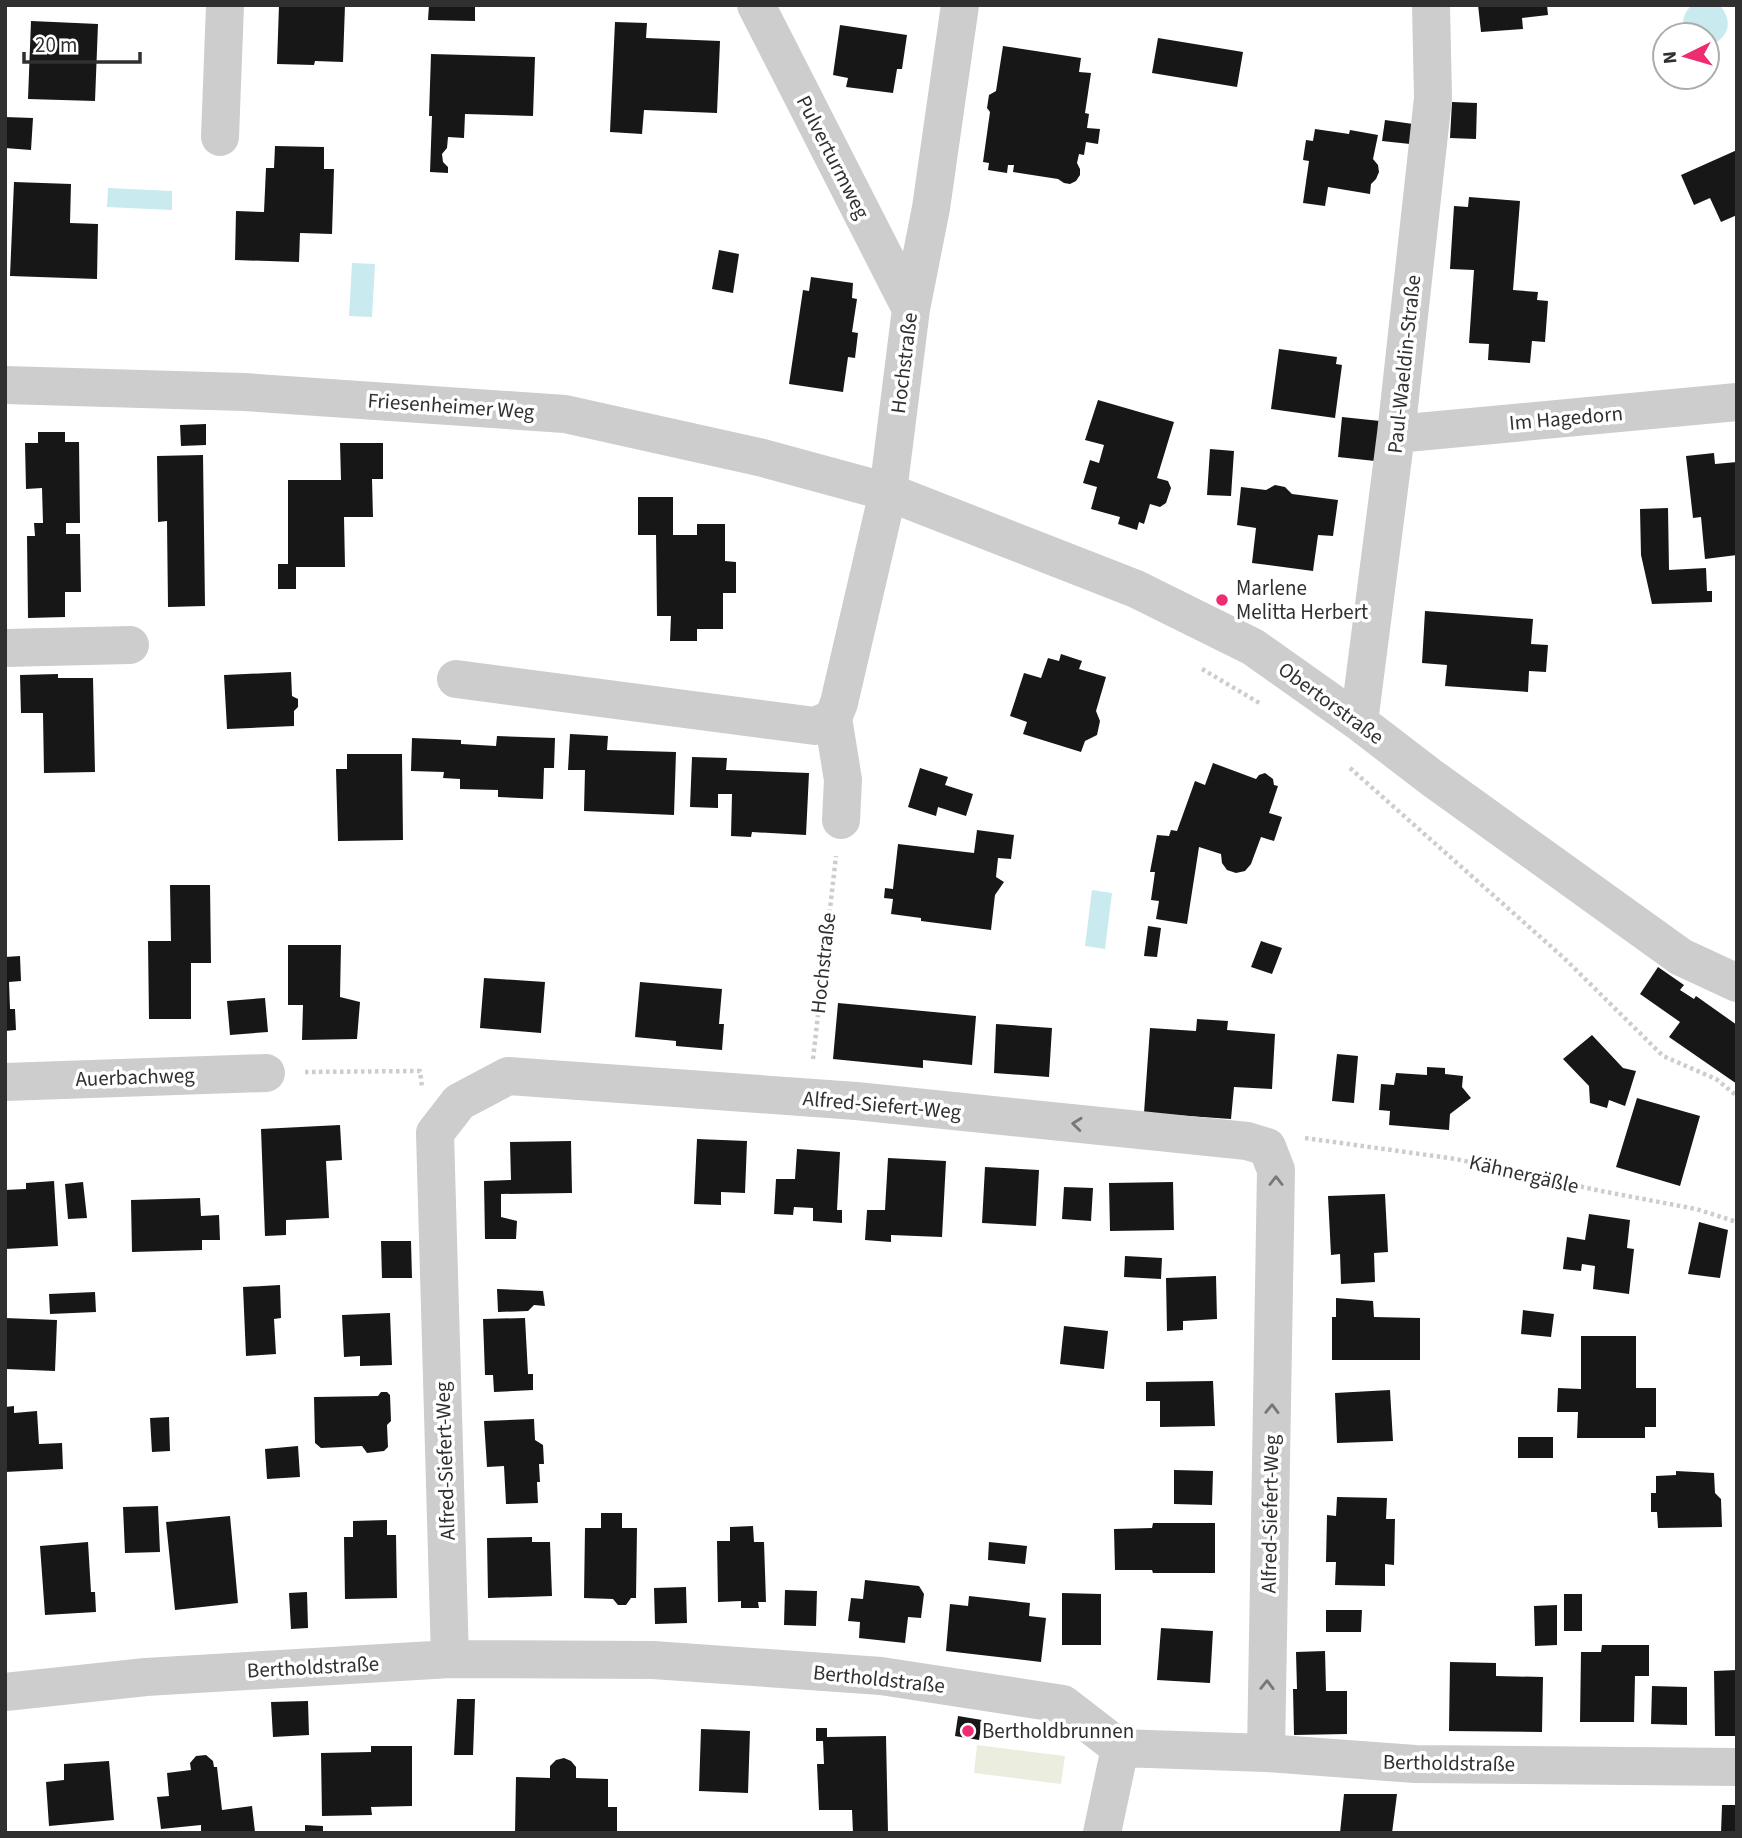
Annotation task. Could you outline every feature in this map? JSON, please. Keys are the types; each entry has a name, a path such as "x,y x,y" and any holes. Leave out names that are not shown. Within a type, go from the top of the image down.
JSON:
{"street":[{"path":"220,137 225,5"},
{"name":"Pulverturmweg","path":"756,5 911,309"},
{"name":"Hochstraße","path":"841,820 843,780 833,718 839,703 888,492 911,309 931,208 960,5"},
{"name":"Paul-Waeldin-Straße","path":"1359,722 1396,434 1433,99 1431,5"},
{"name":"Friesenheimer Weg","path":"5,385 244,392 565,414 763,458 888,492"},
{"name":"Im Hagedorn","path":"1396,434 1737,402"},
{"name":"Obertorstraße","path":"888,492 1146,594 1253,647 1681,957 1737,983"},
{"path":"5,648 130,645"},
{"path":"456,679 815,726 833,718"},
{"name":"Auerbachweg","path":"5,1082 266,1073"},
{"name":"Alfred-Siefert-Weg","path":"450,1659 435,1133 459,1102 508,1076 856,1101 1247,1141 1267,1147 1276,1170 1266,1753"},
{"name":"Bertholdstraße","path":"5,1692 146,1677 450,1659 653,1660 881,1676 1063,1704 1120,1748 1266,1753 1415,1764 1737,1767"},
{"path":"1102,1833 1120,1748"}],"path":[{"path":"1199,667 1268,708"},
{"path":"1345,763 1564,958 1663,1056 1716,1079 1737,1096"},
{"name":"Hochstraße","path":"813,1058 834,868"},
{"path":"266,1073 420,1071 424,1113 435,1133"},
{"name":"Kähnergäßle","path":"1309,1138 1456,1159 1696,1209 1737,1222"}],"green space":[{"path":"977,1745 1065,1756 1061,1784 974,1773"}],"water":[{"path":"1692,5 1719,5 1727,17 1727,30 1721,38 1721,21 1684,21 1686,12"},
{"path":"108,188 172,191 172,210 107,207"},
{"path":"352,263 375,264 372,317 349,316"},
{"path":"1092,890 1112,893 1105,949 1085,946"}],"building":[{"path":"279,5 345,5 343,62 315,61 314,65 277,64"},
{"path":"429,5 475,5 475,21 428,20"},
{"path":"1478,5 1547,5 1548,15 1522,18 1523,29 1481,32"},
{"path":"31,21 98,24 95,101 28,99"},
{"path":"615,22 647,23 646,38 720,41 717,113 644,110 642,134 610,132"},
{"path":"840,25 907,35 902,69 897,69 893,93 846,87 848,78 833,75"},
{"path":"1158,38 1243,52 1237,87 1152,73"},
{"path":"1003,46 1081,58 1079,72 1091,73 1085,113 1089,114 1087,128 1100,129 1098,144 1086,142 1084,155 1079,154 1077,163 1080,175 1076,181 1070,184 1058,179 1013,172 1014,165 1008,165 1007,173 988,170 989,163 983,162 990,112 987,108 989,95 996,91"},
{"path":"431,54 535,57 533,116 465,114 464,138 448,137 447,148 442,154 448,173 430,172"},
{"path":"1452,102 1477,103 1476,139 1450,138"},
{"path":"5,117 33,118 31,150 5,148"},
{"path":"1385,120 1413,124 1410,144 1382,141"},
{"path":"1315,129 1349,134 1350,130 1378,135 1373,159 1379,172 1371,184 1370,194 1328,187 1325,206 1303,203 1309,161 1303,160 1306,140 1313,141"},
{"path":"275,146 324,147 324,169 334,169 332,234 300,233 299,262 235,260 236,211 264,212 266,168 274,168"},
{"path":"1737,150 1737,215 1721,222 1710,198 1694,205 1681,175"},
{"path":"14,182 71,184 70,223 98,224 97,279 10,276"},
{"path":"1469,197 1520,201 1513,290 1538,292 1537,300 1548,301 1545,342 1532,341 1530,363 1488,360 1489,344 1469,343 1474,270 1450,269 1454,206 1468,207"},
{"path":"719,250 739,254 733,293 712,289"},
{"path":"811,277 853,283 852,298 857,299 852,332 858,333 855,358 848,357 843,392 789,384 803,290 809,291"},
{"path":"1279,349 1337,357 1336,364 1342,365 1335,418 1271,409"},
{"path":"1098,400 1174,422 1157,478 1168,481 1171,488 1166,503 1160,507 1150,504 1144,524 1139,522 1137,530 1118,524 1120,517 1091,509 1097,487 1083,483 1090,460 1099,463 1104,445 1085,440"},
{"path":"1342,417 1380,421 1375,461 1338,457"},
{"path":"206,424 206,445 181,446 180,425"},
{"path":"38,432 65,432 65,442 79,442 80,523 66,523 66,534 80,534 81,592 65,592 65,617 28,618 27,536 35,536 34,523 43,523 42,488 26,489 25,443 38,443"},
{"path":"340,443 383,443 383,479 372,479 373,517 344,517 345,567 296,567 296,589 278,589 278,564 288,564 288,480 341,480"},
{"path":"1210,449 1234,451 1231,496 1207,495"},
{"path":"1714,453 1715,464 1737,462 1737,555 1705,559 1701,517 1693,518 1686,456"},
{"path":"203,455 205,606 168,607 167,521 158,522 157,456"},
{"path":"1275,485 1285,487 1292,494 1338,500 1333,536 1318,535 1313,571 1252,563 1256,528 1237,525 1241,487 1266,490"},
{"path":"638,497 673,497 673,535 697,535 697,524 725,524 725,561 736,562 736,593 723,593 723,629 697,629 697,641 670,641 671,616 657,616 656,535 638,535"},
{"path":"1668,508 1669,570 1706,568 1707,591 1712,591 1712,602 1652,604 1641,555 1640,509"},
{"path":"1425,611 1533,619 1531,644 1548,645 1546,672 1529,671 1528,692 1445,686 1447,665 1422,663"},
{"path":"1061,654 1082,661 1079,669 1106,677 1096,711 1100,721 1097,735 1085,741 1081,752 1023,734 1027,722 1010,716 1024,673 1041,678 1048,658 1059,661"},
{"path":"291,672 292,696 298,699 298,707 294,711 294,726 227,729 224,675"},
{"path":"58,674 58,678 93,678 95,772 44,773 43,713 21,713 20,675"},
{"path":"570,734 608,736 607,750 676,752 674,815 584,811 585,770 568,770"},
{"path":"497,736 555,738 554,768 544,768 543,799 498,797 498,790 460,789 460,779 443,778 444,772 411,771 412,738 461,740 461,744 496,746"},
{"path":"347,754 402,754 403,840 338,841 336,769 347,769"},
{"path":"692,757 727,758 726,770 809,773 806,835 752,832 751,837 731,836 732,794 718,794 718,808 690,807"},
{"path":"1213,763 1256,779 1265,773 1273,779 1274,785 1278,786 1269,813 1282,817 1274,841 1261,837 1251,864 1245,871 1236,873 1227,870 1222,863 1221,854 1199,847 1187,924 1156,919 1159,901 1151,900 1155,872 1150,872 1157,835 1169,836 1171,830 1177,831 1195,781 1205,785"},
{"path":"920,768 948,777 945,785 973,794 966,816 938,807 936,816 908,807"},
{"path":"977,830 1014,835 1011,859 998,858 996,877 1004,882 995,895 991,930 921,921 921,918 891,914 893,899 884,898 885,888 893,889 898,844 974,853"},
{"path":"170,885 210,885 211,963 191,963 191,1019 149,1019 148,941 171,941"},
{"path":"1148,926 1161,928 1157,957 1144,956"},
{"path":"1261,941 1282,948 1272,974 1251,967"},
{"path":"288,945 341,945 340,997 360,1002 357,1039 302,1040 303,1005 288,1005"},
{"path":"20,956 21,981 9,982 10,1009 15,1009 16,1030 5,1031 5,957"},
{"path":"1658,967 1684,985 1680,990 1694,999 1696,996 1737,1025 1737,1084 1669,1037 1680,1022 1640,994"},
{"path":"484,978 545,982 541,1033 480,1028"},
{"path":"640,982 722,989 719,1024 724,1024 722,1050 676,1046 676,1041 635,1037"},
{"path":"265,998 268,1032 230,1035 227,1001"},
{"path":"838,1003 976,1016 972,1065 923,1060 923,1068 833,1059"},
{"path":"1197,1019 1228,1021 1227,1030 1275,1034 1272,1089 1234,1087 1231,1119 1144,1113 1150,1028 1196,1031"},
{"path":"996,1024 1052,1028 1049,1077 994,1073"},
{"path":"1592,1035 1623,1068 1636,1071 1625,1106 1609,1100 1607,1108 1590,1103 1589,1086 1563,1059"},
{"path":"1337,1054 1358,1056 1354,1103 1332,1101"},
{"path":"1427,1067 1445,1068 1445,1074 1463,1076 1462,1087 1471,1098 1450,1114 1449,1130 1389,1125 1390,1111 1379,1110 1381,1084 1394,1085 1396,1073 1427,1075"},
{"path":"1637,1098 1700,1116 1680,1186 1616,1167"},
{"path":"340,1125 342,1160 326,1161 329,1218 286,1220 286,1235 265,1236 261,1129"},
{"path":"697,1139 747,1141 745,1193 721,1192 721,1205 694,1204"},
{"path":"571,1141 572,1193 501,1194 501,1217 517,1221 516,1239 485,1239 484,1181 511,1180 510,1142"},
{"path":"797,1149 840,1152 837,1210 842,1210 842,1223 813,1221 813,1208 794,1207 793,1215 774,1214 776,1179 795,1179"},
{"path":"888,1158 946,1161 942,1237 891,1235 891,1242 865,1240 867,1210 885,1210"},
{"path":"985,1167 1039,1170 1036,1226 982,1223"},
{"path":"54,1181 58,1246 5,1249 5,1190 26,1189 26,1183"},
{"path":"83,1182 87,1218 68,1219 65,1184"},
{"path":"1173,1182 1174,1230 1110,1231 1109,1183"},
{"path":"1064,1187 1093,1188 1091,1221 1062,1219"},
{"path":"1385,1194 1388,1252 1374,1253 1375,1282 1341,1284 1340,1254 1331,1255 1328,1196"},
{"path":"200,1198 201,1216 219,1215 220,1240 202,1240 202,1250 132,1252 131,1200"},
{"path":"1589,1214 1630,1220 1627,1248 1634,1249 1629,1294 1593,1289 1595,1266 1582,1264 1581,1271 1563,1269 1567,1237 1585,1240"},
{"path":"1699,1222 1728,1230 1720,1278 1688,1274"},
{"path":"381,1241 411,1241 412,1278 382,1278"},
{"path":"1125,1256 1162,1258 1161,1279 1124,1277"},
{"path":"1216,1276 1217,1319 1183,1321 1183,1330 1167,1331 1166,1278"},
{"path":"280,1285 281,1318 274,1319 276,1354 246,1356 243,1287"},
{"path":"497,1289 543,1291 545,1306 534,1305 528,1311 498,1312"},
{"path":"95,1292 96,1312 50,1314 49,1294"},
{"path":"1336,1298 1373,1301 1374,1317 1420,1318 1420,1360 1332,1360 1332,1317 1336,1317"},
{"path":"1523,1310 1554,1314 1551,1337 1521,1334"},
{"path":"390,1313 392,1365 360,1366 360,1356 344,1357 342,1315"},
{"path":"5,1318 57,1320 55,1371 5,1369"},
{"path":"525,1318 528,1374 533,1374 533,1390 494,1392 493,1375 485,1375 483,1319"},
{"path":"1064,1326 1108,1331 1104,1369 1060,1364"},
{"path":"1581,1336 1636,1336 1636,1388 1656,1388 1656,1427 1645,1427 1645,1438 1577,1438 1578,1412 1557,1412 1558,1388 1581,1389"},
{"path":"1213,1381 1215,1426 1160,1427 1160,1401 1146,1401 1146,1382"},
{"path":"1390,1390 1393,1441 1337,1443 1335,1393"},
{"path":"381,1392 390,1395 391,1421 387,1425 388,1447 384,1451 367,1453 362,1446 321,1448 315,1443 314,1397 378,1396"},
{"path":"14,1406 14,1413 37,1411 39,1444 62,1443 63,1469 5,1472 5,1407"},
{"path":"169,1417 170,1451 152,1452 150,1418"},
{"path":"534,1419 535,1440 543,1445 544,1464 539,1464 538,1503 506,1504 504,1466 487,1467 484,1421"},
{"path":"1518,1437 1553,1437 1553,1458 1518,1458"},
{"path":"298,1446 300,1477 267,1479 265,1449"},
{"path":"1174,1470 1213,1471 1212,1505 1174,1504"},
{"path":"1676,1471 1714,1473 1715,1493 1721,1499 1722,1527 1658,1528 1657,1512 1651,1512 1651,1493 1656,1493 1656,1476 1676,1475"},
{"path":"1337,1497 1387,1498 1386,1519 1395,1519 1394,1565 1385,1564 1385,1586 1335,1585 1336,1562 1326,1562 1327,1515 1336,1516"},
{"path":"158,1506 160,1552 125,1553 123,1507"},
{"path":"601,1513 622,1513 622,1528 637,1528 636,1598 631,1598 626,1605 618,1605 613,1599 584,1598 585,1528 601,1528"},
{"path":"230,1516 238,1603 175,1610 166,1522"},
{"path":"387,1520 387,1535 396,1535 397,1598 345,1599 344,1537 353,1537 353,1521"},
{"path":"1153,1523 1215,1523 1215,1573 1115,1570 1114,1529 1152,1528"},
{"path":"753,1526 754,1542 764,1542 766,1602 758,1602 759,1608 741,1608 741,1601 718,1602 717,1541 730,1541 730,1527"},
{"path":"532,1537 532,1542 550,1542 552,1596 488,1598 487,1538"},
{"path":"88,1542 91,1592 95,1592 96,1612 45,1615 40,1546"},
{"path":"989,1542 1027,1546 1025,1564 988,1560"},
{"path":"865,1580 919,1586 924,1594 921,1618 908,1617 905,1643 859,1638 860,1622 848,1621 851,1598 863,1599"},
{"path":"686,1587 687,1623 655,1624 654,1588"},
{"path":"785,1590 817,1591 816,1626 784,1625"},
{"path":"307,1592 308,1628 291,1629 289,1593"},
{"path":"1062,1593 1101,1594 1101,1645 1062,1645"},
{"path":"1564,1594 1582,1594 1582,1631 1564,1631"},
{"path":"969,1596 1030,1603 1029,1616 1046,1618 1041,1662 946,1651 950,1604 968,1606"},
{"path":"1557,1605 1557,1645 1535,1646 1534,1606"},
{"path":"1326,1610 1362,1610 1361,1632 1326,1632"},
{"path":"1161,1628 1213,1631 1210,1683 1157,1680"},
{"path":"1602,1645 1649,1645 1649,1676 1635,1676 1634,1722 1580,1722 1581,1652 1601,1652"},
{"path":"1325,1651 1326,1691 1347,1691 1347,1734 1294,1735 1293,1689 1297,1689 1296,1652"},
{"path":"1450,1662 1496,1663 1496,1676 1543,1677 1542,1732 1449,1731"},
{"path":"1737,1670 1737,1736 1715,1736 1714,1671"},
{"path":"1652,1686 1687,1687 1687,1725 1651,1724"},
{"path":"457,1699 475,1699 473,1755 454,1755"},
{"path":"308,1701 309,1735 273,1737 271,1702"},
{"name":"Bertholdbrunnen","path":"958,1716 982,1720 979,1740 955,1736"},
{"path":"816,1728 827,1728 827,1737 886,1736 888,1833 853,1833 852,1810 819,1810 817,1764 824,1764 823,1741 816,1741"},
{"path":"701,1729 750,1731 748,1793 699,1791"},
{"path":"371,1746 412,1746 412,1806 371,1807 372,1815 322,1816 321,1753 371,1752"},
{"path":"206,1755 213,1761 214,1767 217,1767 222,1810 252,1806 255,1832 201,1833 201,1825 161,1829 157,1797 169,1796 167,1773 191,1770 190,1763 196,1756"},
{"path":"564,1758 576,1767 576,1778 608,1779 608,1807 617,1807 617,1833 515,1833 516,1777 550,1778 550,1766 556,1760"},
{"path":"109,1761 114,1820 49,1826 46,1782 64,1780 64,1764"},
{"path":"1344,1794 1397,1794 1392,1833 1340,1833"},
{"path":"1722,1805 1737,1805 1737,1833 1721,1833"},
{"path":"305,1825 323,1826 323,1833 305,1833"}],"place":[{"name":"Marlene Melitta Herbert","path":"1222,600"},
{"name":"Bertholdbrunnen","path":"968,1731"}]}
